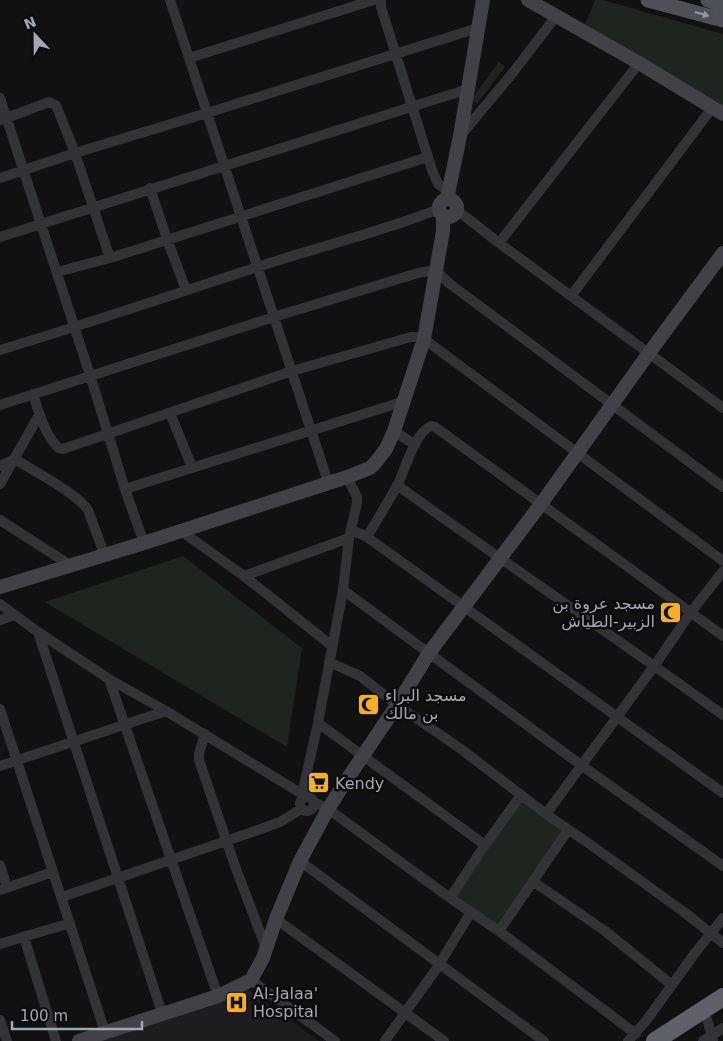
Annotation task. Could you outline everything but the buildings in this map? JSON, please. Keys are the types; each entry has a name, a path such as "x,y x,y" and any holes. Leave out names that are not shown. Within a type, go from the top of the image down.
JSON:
{"highway":[{"path":"655,1041 723,997"},
{"path":"674,1041 709,1034 723,1009"}],"main road":[{"path":"648,0 723,20"},
{"path":"708,0 723,5"}],"street":[{"path":"170,0 328,482"},
{"path":"189,58 374,0"},
{"path":"381,0 381,7 428,157 444,204 452,216 458,210 499,243 723,408"},
{"path":"0,587 105,556 347,477 370,468 376,462 386,449 394,430 424,339 443,231 444,204 460,136 483,0"},
{"path":"528,0 557,15 718,111 572,296"},
{"path":"460,136 557,15"},
{"path":"0,178 23,169 478,28"},
{"path":"499,243 639,63"},
{"path":"0,236 468,89"},
{"path":"0,98 3,119 23,169 41,223 125,489 144,543"},
{"path":"3,119 49,102 59,109 110,258"},
{"path":"57,272 110,258 428,157"},
{"path":"150,188 186,290"},
{"path":"0,350 417,218 444,204"},
{"path":"79,1041 218,996 251,980 263,958 276,919 300,861 328,809 429,653 578,454 649,353 723,253"},
{"path":"0,405 274,317 418,273 435,270"},
{"path":"435,270 450,284 723,487"},
{"path":"33,394 39,415 54,443 59,448 67,448 108,432 292,371 418,336 723,561"},
{"path":"125,489 405,401"},
{"path":"170,412 192,467"},
{"path":"0,484 39,415"},
{"path":"367,537 397,485 415,445 425,429 430,426 435,427 723,636"},
{"path":"394,430 415,445"},
{"path":"0,466 14,459"},
{"path":"14,459 84,504 105,556"},
{"path":"301,809 300,803 318,723 357,503 357,497 347,477"},
{"path":"397,485 499,559 723,715"},
{"path":"0,520 70,565"},
{"path":"181,531 244,576 332,646"},
{"path":"244,576 351,534 367,537 723,793"},
{"path":"546,814 723,570"},
{"path":"343,590 581,765 723,866"},
{"path":"0,604 38,632 109,679 205,734 303,796 310,797 314,802 328,809 450,898 499,931 632,1037 723,918"},
{"path":"0,620 14,615"},
{"path":"38,632 72,742 162,1013"},
{"path":"329,662 360,676 397,705 453,743 546,814 676,906 723,943"},
{"path":"109,679 218,996"},
{"path":"0,709 105,1032"},
{"path":"0,766 166,711"},
{"path":"318,723 485,844"},
{"path":"205,734 200,744 199,760 266,948"},
{"path":"450,898 485,844 521,795"},
{"path":"301,809 306,812 310,811 314,808 314,802"},
{"path":"62,897 280,822 301,809"},
{"path":"499,931 568,830"},
{"path":"300,861 440,965 478,990 544,1041"},
{"path":"0,865 4,888 53,872"},
{"path":"534,882 605,931 672,985"},
{"path":"385,1041 440,965 471,912"},
{"path":"276,919 444,1041"},
{"path":"0,944 70,923"},
{"path":"24,937 56,1041"},
{"path":"251,980 335,1041"},
{"path":"0,1020 7,1041"},
{"path":"709,1034 723,1028"}],"shaded area":[{"path":"595,0 603,0 723,34 723,107 584,27"},
{"path":"499,62 505,67 477,104 471,100"},
{"path":"183,556 302,648 287,747 45,602"},
{"path":"521,796 568,830 499,931 451,898"},
{"name":"Al-Jalaa' Hospital","path":"248,989 319,1041 91,1041"}],"place":[{"name":"مسجد عروة بن الزبير-الطياش","path":"671,612"},
{"name":"مسجد البراء بن مالك","path":"369,704"},
{"name":"Kendy","path":"319,783"},
{"name":"Al-Jalaa' Hospital","path":"237,1002"}]}
